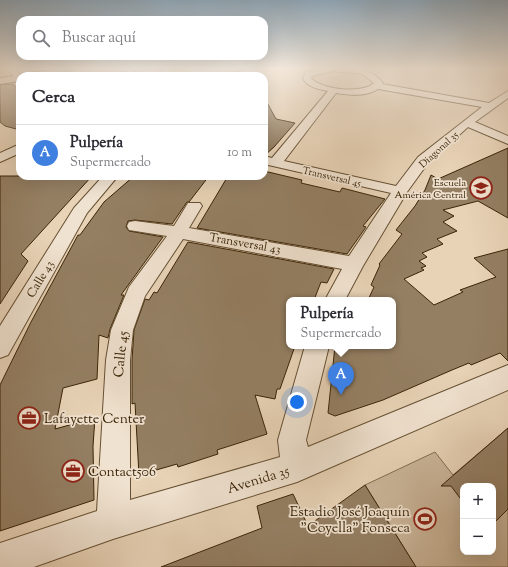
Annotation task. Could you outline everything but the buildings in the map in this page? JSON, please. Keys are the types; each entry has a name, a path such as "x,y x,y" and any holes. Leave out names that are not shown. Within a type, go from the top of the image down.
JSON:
{"street":[{"path":"270,162 329,95"},
{"path":"431,95 491,106"},
{"name":"Diagonal 35","path":"337,297 354,264 400,191 423,160 468,123 506,95"},
{"path":"468,123 508,140"},
{"path":"0,158 16,150"},
{"name":"Transversal 45","path":"270,162 400,191"},
{"name":"Calle 43","path":"0,347 80,211 107,180"},
{"name":"Calle 45","path":"113,522 118,360 122,330 136,293 179,232 194,206"},
{"name":"Transversal 43","path":"135,226 288,250 354,264"},
{"path":"297,467 292,440 316,349"},
{"name":"Avenida 35","path":"0,561 113,522 297,467 508,377"}],"shaded area":[{"name":"Estadio José Joaquín \"Coyella\" Fonseca","path":"508,428 508,567 416,567 365,485 435,452 453,475"}],"place":[{"name":"Escuela América Central","path":"481,188"},
{"name":"Pulpería","path":"341,395"},
{"name":"Lafayette Center","path":"29,418"},
{"name":"Contact506","path":"73,471"},
{"name":"Estadio José Joaquín \"Coyella\" Fonseca","path":"425,519"}]}
